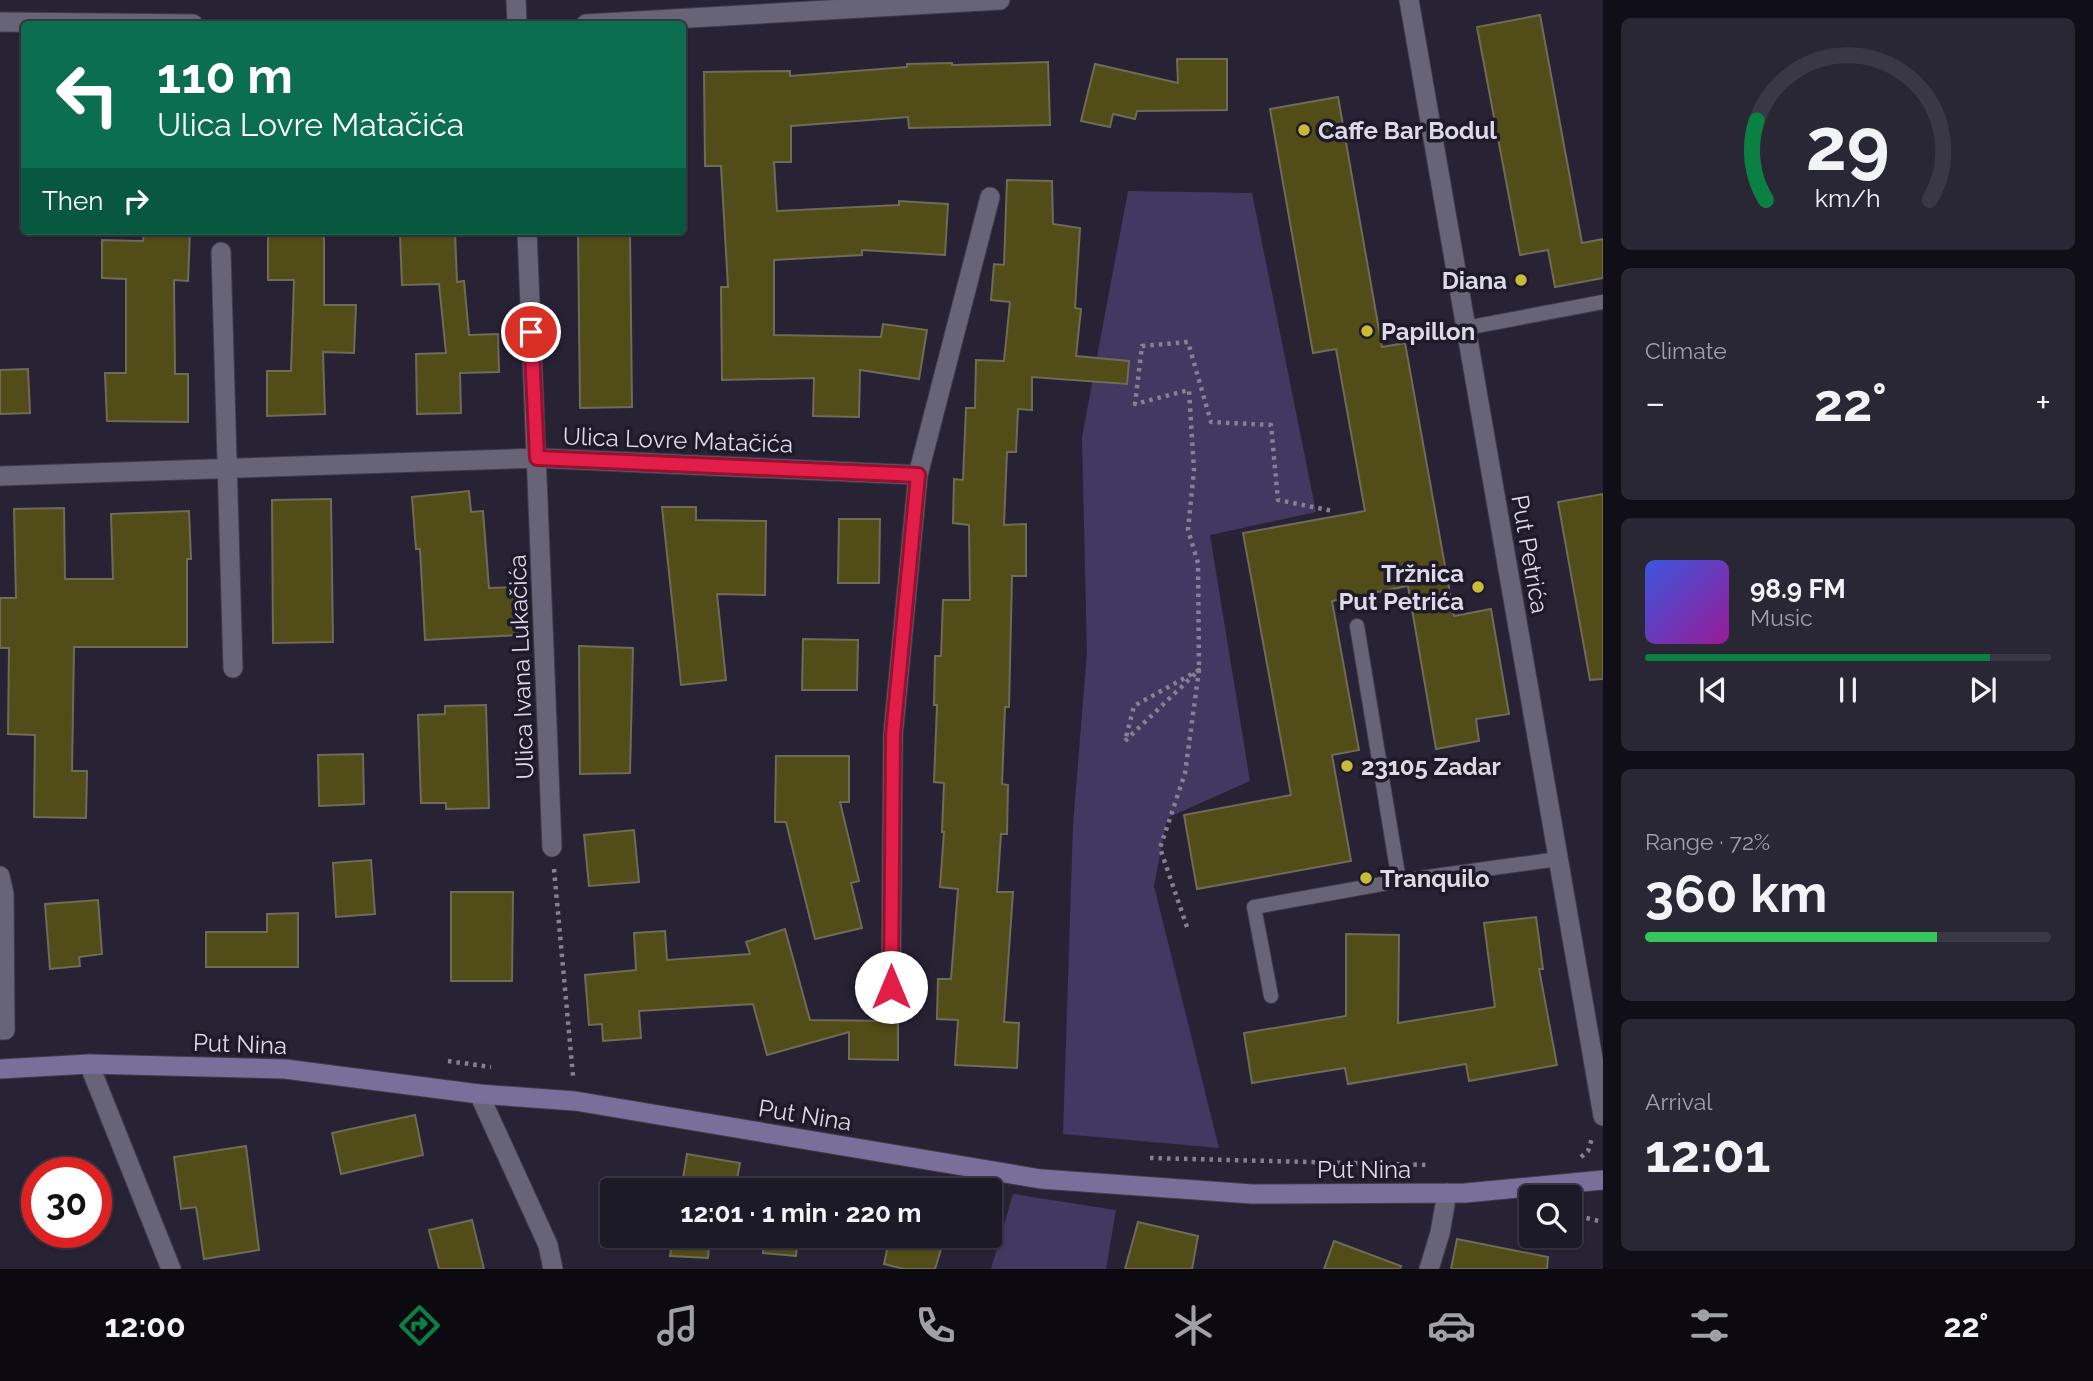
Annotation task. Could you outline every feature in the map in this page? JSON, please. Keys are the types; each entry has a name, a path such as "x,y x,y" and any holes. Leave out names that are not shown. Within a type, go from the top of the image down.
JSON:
{"main road":[{"name":"Put Nina","path":"0,1069 89,1064 285,1069 479,1094 575,1101 1041,1179 1252,1194 1447,1193 1603,1180"}],"street":[{"path":"516,0 517,21"},
{"path":"638,21 1000,0"},
{"name":"Put Petrića","path":"1409,0 1558,859 1599,1123"},
{"path":"0,22 21,22"},
{"path":"891,987 893,735 918,475 990,197"},
{"name":"Ulica Ivana Lukačića","path":"527,235 552,847"},
{"path":"221,252 233,668"},
{"name":"Ulica Lovre Matačića","path":"0,477 537,458 918,475"},
{"path":"0,876 4,894 2,1030"},
{"path":"89,1064 171,1269"},
{"path":"479,1094 548,1245 553,1269"},
{"path":"1429,1269 1440,1233 1447,1193"}],"lane":[{"path":"1466,328 1603,302"},
{"path":"1357,626 1399,881"},
{"path":"1270,996 1254,907 1399,881 1558,859"}],"path":[{"path":"1187,927 1160,848 1185,773 1199,670 1198,564 1188,530 1194,470 1189,390 1135,404 1142,346 1188,342 1211,422 1271,425 1279,500 1333,511"},
{"path":"1199,670 1190,679 1125,741 1134,706 1199,670"},
{"path":"552,847 575,1101"},
{"path":"440,1060 494,1067"},
{"path":"560,1075 573,1077"},
{"path":"1580,1158 1588,1151 1599,1123"},
{"path":"1142,1158 1441,1165"},
{"path":"1582,1216 1603,1222"}],"shaded area":[{"path":"1128,191 1252,193 1316,512 1210,535 1250,781 1167,818 1154,886 1219,1148 1063,1134 1073,825 1087,652 1082,437"},
{"path":"1013,1194 1116,1210 1106,1269 991,1269 997,1248 1002,1248 1002,1232"}],"building":[{"path":"1540,15 1582,243 1603,239 1603,278 1555,287 1548,250 1520,255 1477,27"},
{"path":"1177,59 1227,59 1227,110 1137,111 1135,119 1113,114 1110,127 1081,121 1095,64 1178,83"},
{"path":"1048,62 1050,125 909,128 908,117 791,126 791,162 774,162 777,211 899,205 899,201 948,204 945,255 862,250 862,255 774,260 774,335 881,337 883,324 927,330 919,379 860,370 859,417 813,416 814,378 722,380 721,287 728,287 721,166 705,166 704,72 790,71 790,76 907,67 907,64"},
{"path":"1338,97 1382,347 1405,343 1454,616 1491,609 1509,714 1476,719 1479,741 1436,749 1408,586 1332,601 1359,750 1332,755 1351,861 1197,889 1184,815 1291,795 1243,533 1365,511 1336,349 1313,353 1270,109"},
{"path":"1007,180 1052,181 1053,224 1080,228 1075,308 1081,309 1076,356 1129,361 1127,384 1032,377 1032,410 1018,409 1016,452 1007,452 1004,525 1026,524 1026,576 1012,576 1009,707 1005,707 1002,784 1008,785 1007,834 1001,834 997,892 1013,892 1004,1022 1019,1023 1017,1068 955,1065 958,1020 937,1019 938,979 951,979 958,889 940,887 944,783 934,782 937,705 934,705 935,656 941,656 943,600 970,600 969,525 953,523 954,479 963,480 966,408 975,408 976,360 1004,361 1010,302 991,300 994,264 1004,265"},
{"path":"144,235 190,235 188,281 174,280 175,374 188,374 188,422 107,421 105,373 126,373 126,279 102,278 102,240 143,241"},
{"path":"268,235 324,235 324,305 356,305 354,353 323,352 325,414 267,416 267,371 291,371 294,280 268,280"},
{"path":"400,235 455,235 457,282 464,281 469,335 498,334 499,372 460,373 461,413 417,414 416,354 446,353 439,284 402,285"},
{"path":"578,235 630,235 632,407 580,408"},
{"path":"28,369 30,413 0,414 0,370"},
{"path":"469,491 471,512 483,511 489,588 515,587 518,635 425,640 420,549 416,549 412,497"},
{"path":"1603,494 1603,679 1590,680 1558,502"},
{"path":"331,499 333,642 273,643 272,500"},
{"path":"662,507 696,507 696,520 766,521 765,595 717,594 726,680 681,685"},
{"path":"64,508 65,579 113,579 111,514 189,511 191,559 187,559 187,647 74,647 72,771 87,771 86,818 34,817 35,735 8,734 9,648 0,648 0,598 16,598 14,509"},
{"path":"839,519 880,519 879,583 838,583"},
{"path":"803,639 858,640 857,690 802,690"},
{"path":"579,646 633,648 630,773 580,774"},
{"path":"486,705 489,808 446,809 446,803 421,803 418,715 445,714 445,706"},
{"path":"363,754 364,804 319,806 318,755"},
{"path":"776,756 849,756 849,802 840,802 859,881 851,883 862,928 815,939 786,822 775,822"},
{"path":"634,830 639,882 589,886 584,835"},
{"path":"371,860 375,914 336,917 333,863"},
{"path":"451,892 513,892 512,981 451,981"},
{"path":"98,900 102,954 79,957 80,966 50,969 45,904"},
{"path":"298,913 298,967 206,967 206,932 267,932 267,914"},
{"path":"1536,917 1543,969 1539,969 1557,1065 1469,1081 1466,1064 1348,1084 1345,1068 1252,1083 1244,1033 1346,1016 1346,934 1399,935 1398,1023 1495,1007 1484,923"},
{"path":"785,929 810,1020 898,1021 898,1060 849,1059 849,1032 767,1055 753,1004 639,1011 641,1038 603,1041 602,1024 589,1025 585,975 636,970 634,933 665,931 667,960 750,954 746,942"},
{"path":"415,1115 423,1155 341,1174 332,1133"},
{"path":"246,1146 259,1250 204,1259 196,1207 181,1209 174,1157"},
{"path":"687,1154 740,1163 737,1178 683,1178"},
{"path":"472,1220 484,1269 439,1269 429,1230"},
{"path":"1138,1222 1198,1236 1192,1269 1125,1269"},
{"path":"1457,1239 1548,1257 1547,1269 1451,1269"},
{"path":"1334,1241 1401,1266 1400,1269 1324,1269"},
{"path":"671,1248 709,1248 708,1258 670,1256"},
{"path":"763,1248 797,1248 796,1256 763,1253"},
{"path":"887,1248 941,1248 935,1269 904,1269 884,1264"}],"place":[{"name":"Caffe Bar Bodul","path":"1304,130"},
{"name":"Diana","path":"1521,280"},
{"name":"Papillon","path":"1367,331"},
{"name":"Tržnica Put Petrića","path":"1478,587"},
{"name":"23105 Zadar","path":"1347,766"},
{"name":"Tranquilo","path":"1366,878"}],"route":[{"path":"531,332 537,458 918,475 893,735 891,987"}]}
